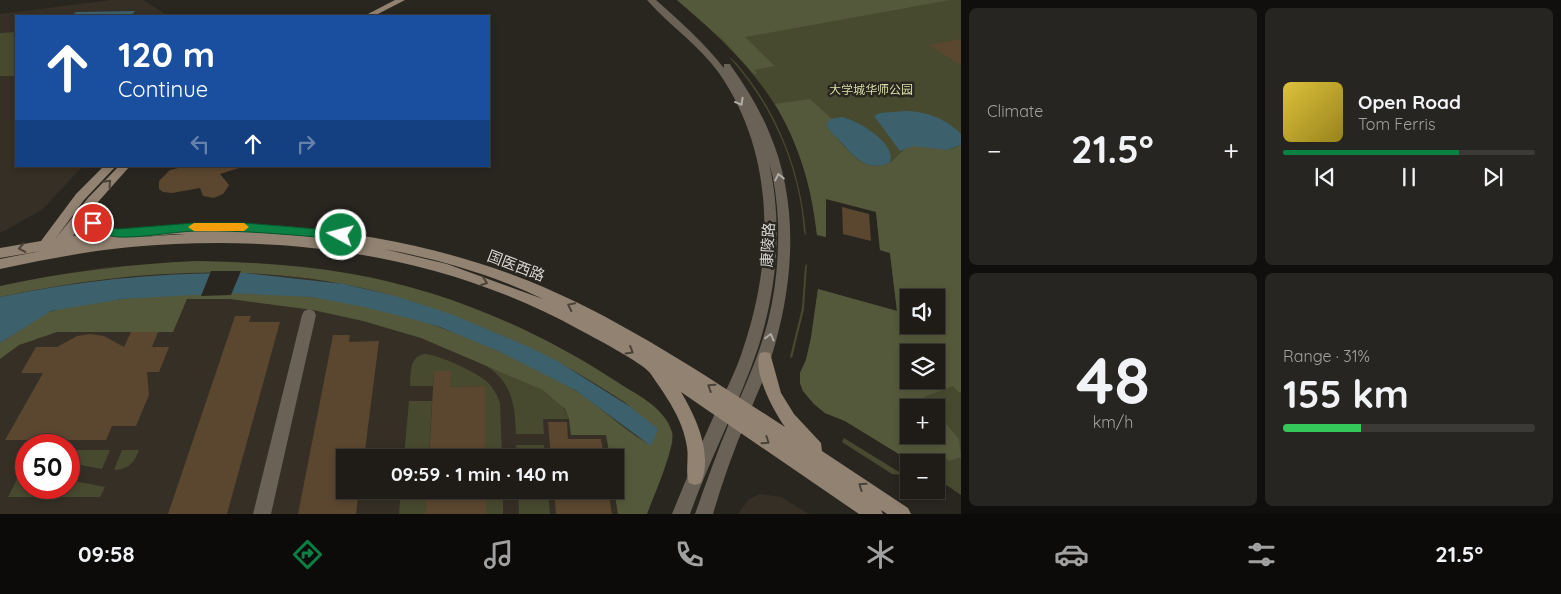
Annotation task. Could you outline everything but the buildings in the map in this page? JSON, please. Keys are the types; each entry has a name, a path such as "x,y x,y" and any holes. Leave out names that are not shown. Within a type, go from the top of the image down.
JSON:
{"main road":[{"path":"370,15 401,0"},
{"path":"382,15 412,0"},
{"path":"51,248 80,197 109,167"},
{"path":"0,264 51,248 123,167"},
{"path":"92,201 90,213 93,223 104,230 125,233"},
{"name":"国医西路","path":"51,248 125,233 193,227 278,229 367,239 426,253 484,270 542,292 644,344 732,407 738,422 874,514"},
{"name":"国医西路","path":"51,248 205,238 291,239 367,249 426,263 510,291 592,330 732,407 835,468 902,514"},
{"path":"0,253 51,248"},
{"path":"764,358 768,381 782,411 805,439 835,468"},
{"path":"649,363 672,392 688,420 696,448 695,477"}],"street":[{"name":"康陵路","path":"651,0 702,48 728,82 751,124 765,167 770,214 766,273 752,339 732,407"},
{"name":"康陵路","path":"660,0 701,37 737,78 757,112 774,157 783,203 784,231 781,285 774,322 764,358 732,407 695,477 681,514"},
{"path":"262,514 309,315"},
{"path":"704,514 738,422"}],"shaded area":[{"path":"111,0 143,0 167,15 15,15 15,167 82,167 42,210 0,233 0,14"},
{"path":"197,261 295,266 380,280 453,301 504,321 557,347 605,374 653,405 669,422 673,442 647,514 0,514 0,286 106,267"},
{"path":"760,494 781,497 809,514 738,514 749,499"}],"green space":[{"name":"大学城华师公园","path":"677,0 961,0 961,495 945,484 945,454 900,455 845,421 825,413 803,391 800,383 800,373 806,360 811,338 818,289 897,311 890,253 880,250 876,211 826,199 826,237 817,235 811,196 802,162 789,130 773,102 732,50"},
{"path":"677,0 950,0 745,37 775,66 754,70 757,73 754,74 723,40"},
{"path":"15,32 15,76 0,76 0,33"},
{"path":"729,57 749,79 772,115 781,134 795,173 804,215 806,236 797,184 781,138 771,116 758,95"},
{"path":"810,99 832,119 826,125 855,158 873,166 887,164 905,149 912,146 949,149 961,145 961,392 953,386 924,397 926,399 900,399 900,444 945,444 945,423 959,439 961,457 949,461 945,454 900,455 845,421 825,413 803,391 800,383 800,373 806,360 811,338 818,289 897,311 890,253 880,250 876,212 826,199 826,237 817,235 808,183 798,151 775,104"},
{"path":"197,261 255,263 352,274 421,290 455,301 521,328 553,344 584,361 648,402 663,415 668,423 672,432 671,448 647,514 618,514 616,499 624,499 624,449 609,449 606,435 571,435 569,419 565,409 543,390 421,338 363,321 313,310 230,299 187,299 173,332 57,332 19,345 0,359 0,343 46,313 59,309 122,299 185,294 249,293 312,297 379,309 412,318 476,341 568,386 590,400 630,432 651,445 629,406 571,369 474,324 423,305 371,290 326,281 279,275 186,273 92,281 0,297 0,286 98,269"},
{"path":"807,264 804,309 792,358 790,357 802,308 805,266"},
{"path":"424,354 439,357 465,368 485,380 496,393 500,403 502,449 485,449 485,386 450,387 450,371 434,371 433,386 410,386 413,362"},
{"path":"486,366 522,379 545,391 563,408 569,419 543,419 544,434 516,434 515,414 507,387 495,372"},
{"path":"409,401 432,401 429,449 405,449"},
{"path":"844,438 900,473 900,475 892,474 842,442"},
{"path":"516,445 544,445 544,449 516,449"},
{"path":"80,450 110,450 102,469 80,465"},
{"path":"122,450 139,450 127,467 114,470"},
{"path":"80,482 105,487 100,497 80,497"},
{"path":"15,483 15,497 8,497"},
{"path":"400,499 426,499 425,514 399,514"},
{"path":"486,499 503,499 503,514 486,514"},
{"path":"518,499 549,499 550,514 519,514"}],"water":[{"path":"135,11 132,15 72,15 76,12"},
{"path":"905,111 929,114 949,124 961,134 961,145 947,150 913,146 900,151 874,116 880,113"},
{"path":"842,117 866,128 883,141 891,156 889,163 875,166 869,165 852,154 826,125 830,119"},
{"path":"245,273 344,284 395,296 451,314 529,347 559,362 629,406 658,429 651,446 575,390 498,351 440,327 364,307 312,297 229,293 122,299 51,311 0,343 0,297 122,278 183,274"}],"pier":[{"path":"211,271 241,271 231,295 201,296"}],"slow traffic":[{"path":"194,227 244,227"}],"route":[{"path":"93,223 98,228 118,233 193,227 245,227 341,235"}]}
